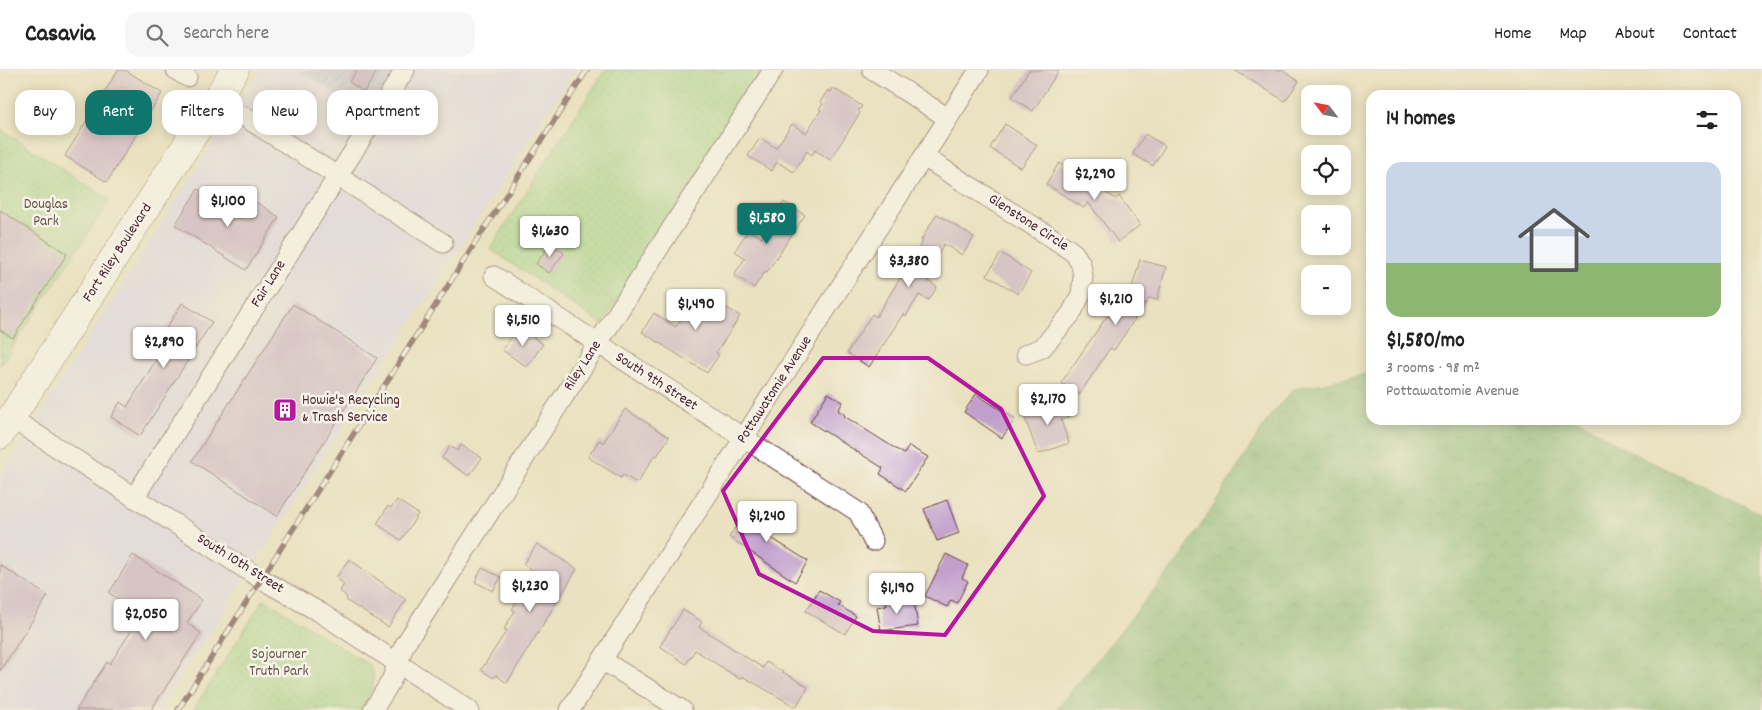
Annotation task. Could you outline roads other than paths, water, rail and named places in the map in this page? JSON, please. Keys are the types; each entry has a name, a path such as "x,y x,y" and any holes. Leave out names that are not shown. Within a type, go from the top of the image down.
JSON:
{"highway":[{"name":"Fort Riley Boulevard","path":"5,426 235,70"}],"street":[{"name":"Fair Lane","path":"134,498 405,70"},
{"name":"Riley Lane","path":"398,664 404,646 773,70"},
{"path":"872,70 948,118"},
{"name":"Pottawatomie Avenue","path":"570,710 979,70"},
{"path":"244,116 443,243"},
{"name":"Glenstone Circle","path":"924,157 1057,241 1074,253 1082,264 1081,294 1071,314 1042,348 1026,354"},
{"name":"South 9th Street","path":"494,276 858,512 874,541"},
{"name":"South 10th Street","path":"5,426 134,498 261,579 321,613 468,710"},
{"path":"602,660 682,710"},
{"path":"373,710 391,681 398,664"}],"railway":[{"path":"178,710 587,70"}],"place":[{"name":"Howie's Recycling & Trash Service","path":"285,410"}],"park label":[{"name":"Douglas Park","path":"46,214"},
{"name":"Sojourner Truth Park","path":"279,664"}]}
